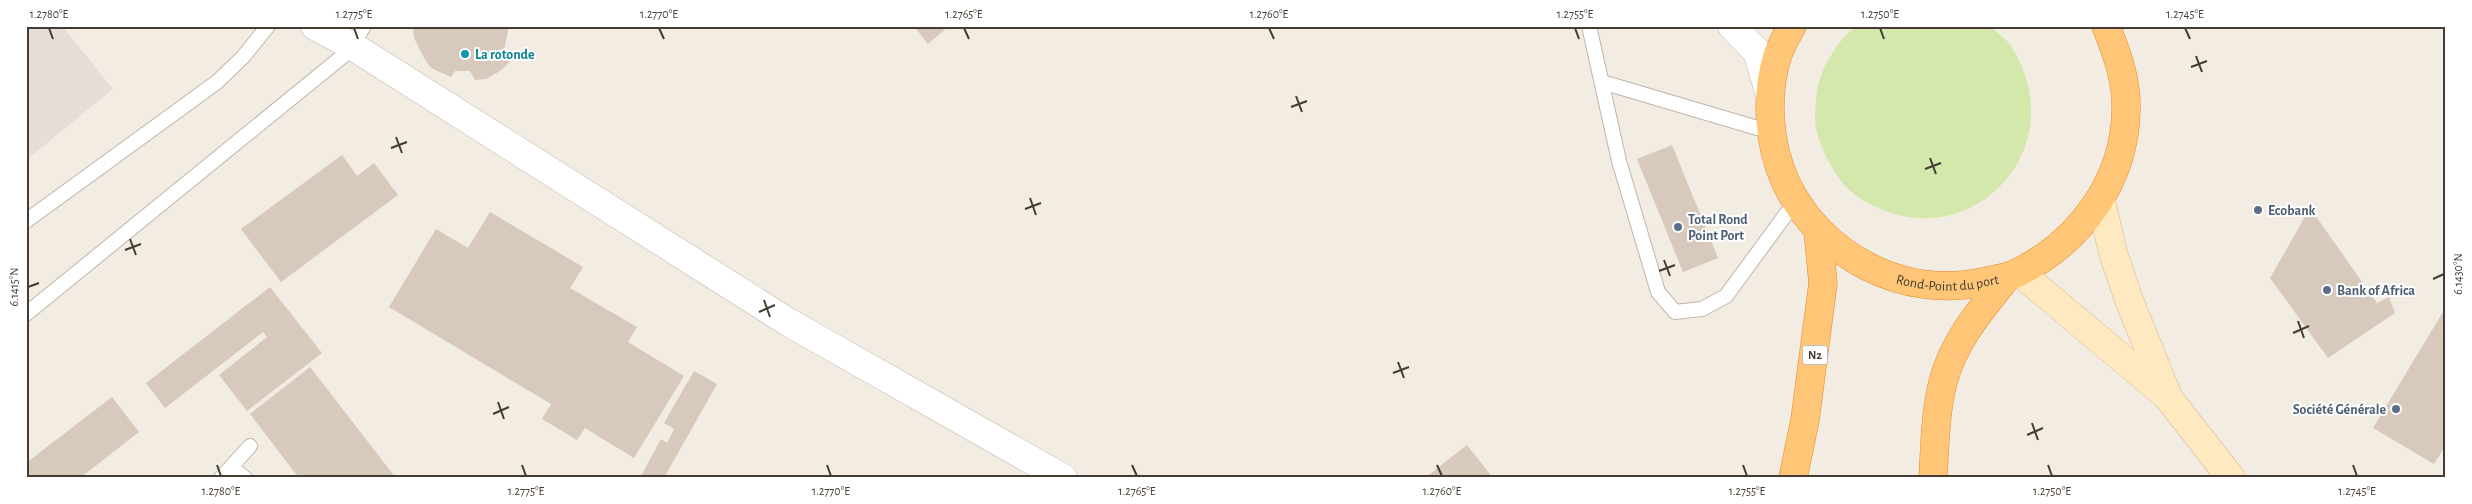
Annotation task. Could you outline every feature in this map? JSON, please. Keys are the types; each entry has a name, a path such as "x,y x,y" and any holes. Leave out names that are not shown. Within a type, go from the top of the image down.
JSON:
{"highway":[{"name":"Rond-Point du port","path":"1792,26 1778,54 1770,95 1771,132 1779,168 1795,202 1818,231 1849,257 1885,276 1917,283 1967,285 2013,274 2069,239 2101,200 2121,153 2126,110 2122,66 2106,26"},
{"name":"N2","path":"1793,478 1807,411 1824,283 1818,231"},
{"path":"1932,478 1935,434 1943,381 1961,340 2013,274"}],"main road":[{"path":"2101,200 2114,253 2129,300 2167,396"},
{"path":"2013,274 2167,396 2230,478"}],"street":[{"path":"315,26 359,37 788,322 1063,478"},
{"path":"1732,26 1757,52 1770,95"}],"lane":[{"path":"26,221 217,82 243,57 268,26"},
{"path":"1589,26 1619,161 1658,292 1675,312 1702,309 1726,296 1795,202"},
{"path":"26,314 359,37"},
{"path":"1602,82 1771,132"},
{"path":"221,478 250,446"},
{"path":"231,467 245,478"}],"shaded area":[{"path":"26,26 62,26 113,89 26,160"}],"green space":[{"path":"1857,26 1990,26 2007,41 2017,56 2028,85 2031,116 2025,145 2013,171 1994,192 1970,208 1943,216 1914,218 1876,207 1855,195 1838,178 1816,130 1816,96 1818,85 1828,60 1838,44"}],"building":[{"name":"La rotonde","path":"417,26 509,26 504,50 513,59 500,71 486,79 475,80 470,71 455,71 451,77 431,68 424,58 414,38 413,28"},
{"path":"914,26 949,26 928,44"},
{"path":"1672,145 1718,258 1683,272 1637,159"},
{"path":"342,155 357,176 374,163 398,195 281,282 241,229"},
{"path":"2310,208 2377,303 2389,297 2395,313 2328,358 2270,278"},
{"path":"490,212 583,267 570,288 637,327 628,342 684,376 634,458 585,428 577,440 542,419 551,404 389,307 436,229 468,248"},
{"path":"270,287 322,353 247,411 219,375 267,337 263,332 165,408 146,383"},
{"path":"2446,307 2446,445 2434,464 2373,428"},
{"path":"310,367 396,478 299,478 250,414"},
{"path":"694,371 717,384 664,478 640,478 661,439 667,443 674,429 664,423"},
{"path":"112,397 139,432 80,478 26,478 26,463"},
{"path":"1467,445 1493,478 1425,478"}],"place":[{"name":"La rotonde","path":"465,54"},
{"name":"Ecobank","path":"2258,210"},
{"name":"Total Rond Point Port","path":"1678,227"},
{"name":"Bank of Africa","path":"2327,290"},
{"name":"Société Générale","path":"2396,409"}]}
